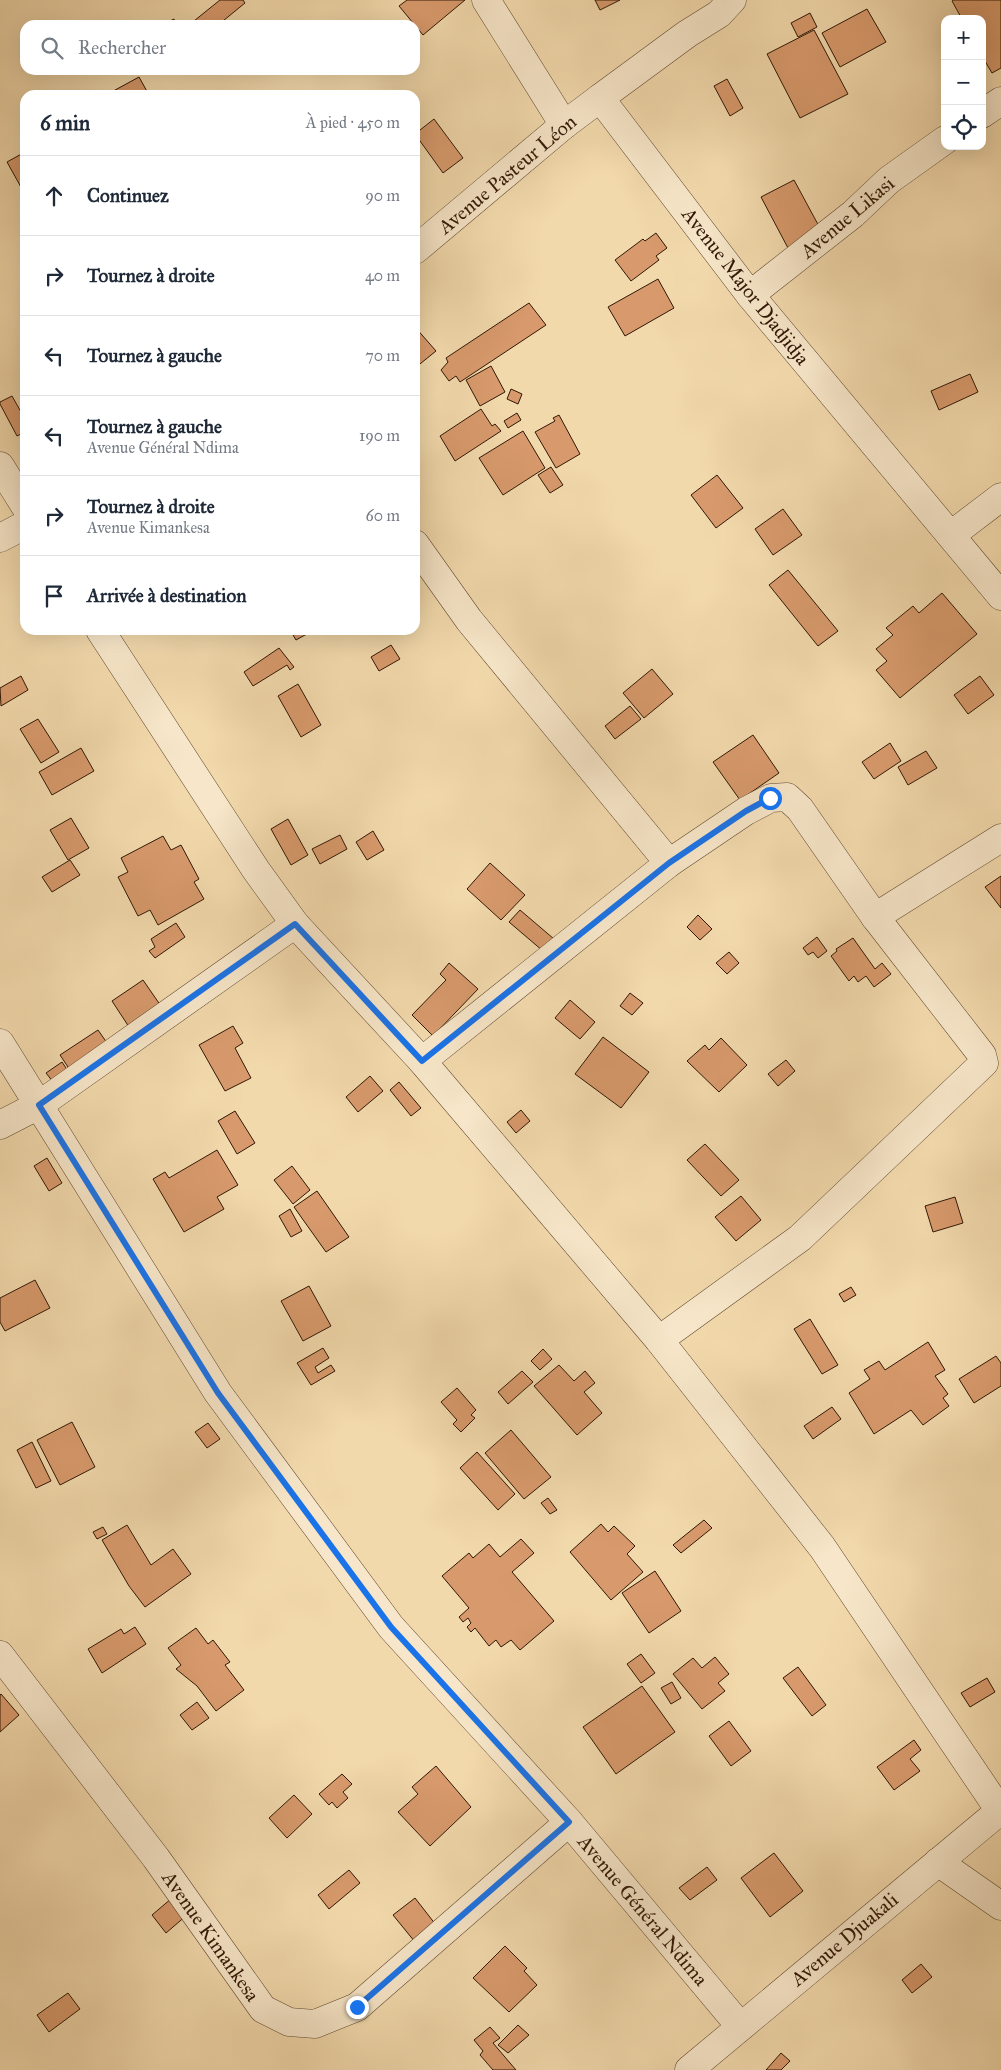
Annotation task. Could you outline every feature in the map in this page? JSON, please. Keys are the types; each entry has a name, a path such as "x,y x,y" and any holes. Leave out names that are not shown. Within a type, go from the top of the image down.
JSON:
{"street":[{"path":"486,0 564,125"},
{"path":"600,98 687,34 719,14 732,0"},
{"name":"Avenue Pasteur Léon","path":"420,246 564,125 600,98"},
{"name":"Avenue Major Djadjidja","path":"600,98 750,295 1001,596"},
{"path":"986,111 1001,101"},
{"name":"Avenue Likasi","path":"750,295 853,214 889,180 941,143"},
{"path":"0,466 20,498"},
{"path":"951,536 1001,497"},
{"path":"0,538 20,528"},
{"path":"420,551 469,620 669,863"},
{"path":"103,635 251,861 295,924 422,1061 659,1340 822,1547 1000,1811"},
{"path":"422,1061 669,863 746,811 770,798 787,797 800,808 876,917 982,1055 984,1063 800,1238 659,1340"},
{"path":"876,917 1001,838"},
{"path":"0,1125 39,1105 295,924"},
{"name":"Avenue Général Ndima","path":"0,1044 218,1393 391,1627 569,1822 740,2026"},
{"name":"Avenue Kimankesa","path":"0,1655 156,1858 263,2009 289,2022 315,2024 357,2007 569,1822"},
{"name":"Avenue Djuakali","path":"703,2066 740,2026 1000,1811"},
{"path":"938,1862 1001,1906"}],"building":[{"path":"220,0 243,0 245,3 224,20 195,20"},
{"path":"407,0 465,0 423,35 420,31 420,20 411,20 399,6"},
{"path":"595,0 620,0 600,10"},
{"path":"1001,0 1001,68 992,73 986,63 986,15 960,15 952,1"},
{"path":"867,9 886,42 840,67 822,33"},
{"path":"810,13 817,27 798,37 791,23"},
{"path":"814,30 848,94 800,118 767,54"},
{"path":"139,77 146,90 115,90"},
{"path":"727,79 743,108 730,116 714,86"},
{"path":"434,119 463,158 443,173 420,141 420,130"},
{"path":"20,155 20,185 7,162"},
{"path":"794,180 821,230 788,248 761,197"},
{"path":"656,233 667,248 656,256 659,260 631,281 615,260 643,239 645,241"},
{"path":"658,279 674,308 625,336 608,307"},
{"path":"529,303 546,325 460,382 456,376 449,381 441,370 448,362 446,358"},
{"path":"420,333 436,351 420,364"},
{"path":"491,366 505,392 480,406 466,380"},
{"path":"970,374 978,392 939,410 931,391"},
{"path":"511,389 522,394 518,404 507,399"},
{"path":"12,396 20,410 20,434 17,436 0,402"},
{"path":"481,409 492,426 495,424 501,431 455,461 440,436"},
{"path":"517,413 521,420 508,428 504,421"},
{"path":"559,415 580,454 556,468 535,432 555,421 553,418"},
{"path":"523,431 545,468 503,495 479,458"},
{"path":"551,467 563,485 550,493 538,475"},
{"path":"717,475 743,508 716,528 691,495"},
{"path":"783,509 802,535 773,555 755,529"},
{"path":"788,570 838,631 818,646 769,585"},
{"path":"942,593 977,634 900,698 876,670 887,661 876,649 893,635 886,628 913,606 919,613"},
{"path":"293,635 305,635 296,640"},
{"path":"391,645 400,659 379,671 371,657"},
{"path":"279,648 294,667 290,670 287,665 253,686 244,672"},
{"path":"652,669 673,694 644,718 623,693"},
{"path":"21,676 28,690 1,706 0,688"},
{"path":"980,676 994,695 968,714 954,695"},
{"path":"298,684 321,725 301,737 278,696"},
{"path":"630,706 641,719 615,739 605,726"},
{"path":"38,719 59,752 41,763 20,729"},
{"path":"753,735 779,773 740,800 713,762"},
{"path":"890,743 901,761 874,779 862,762"},
{"path":"81,748 94,771 52,795 39,772"},
{"path":"926,751 937,768 908,785 898,767"},
{"path":"71,818 89,848 68,860 50,830"},
{"path":"288,819 308,855 291,865 271,829"},
{"path":"373,831 384,850 367,860 356,842"},
{"path":"340,835 347,849 320,864 312,849"},
{"path":"163,836 171,850 181,845 199,879 194,882 204,899 158,925 150,910 138,916 118,877 128,872 121,858"},
{"path":"70,860 80,875 52,892 42,877"},
{"path":"490,863 525,895 501,920 467,889"},
{"path":"1001,876 1001,908 985,887"},
{"path":"520,910 554,939 543,951 509,922"},
{"path":"698,915 712,929 700,940 687,927"},
{"path":"176,923 185,937 155,958 149,951 155,947 151,939"},
{"path":"817,937 827,951 818,958 813,952 808,955 803,948"},
{"path":"853,938 875,969 882,963 891,974 874,987 866,976 858,982 854,976 849,981 831,956 837,951 836,949"},
{"path":"729,952 739,963 727,974 716,963"},
{"path":"449,963 478,989 433,1036 412,1015 446,980 440,974"},
{"path":"143,980 163,1009 131,1030 112,1001"},
{"path":"630,993 643,1003 632,1015 620,1006"},
{"path":"570,1000 595,1022 580,1039 555,1018"},
{"path":"233,1026 243,1043 235,1048 251,1078 225,1091 199,1045"},
{"path":"98,1030 112,1050 74,1076 60,1055"},
{"path":"603,1037 649,1072 621,1108 575,1074"},
{"path":"721,1038 747,1065 719,1092 687,1061 705,1045 709,1050"},
{"path":"786,1060 795,1071 778,1086 768,1074"},
{"path":"62,1062 72,1077 57,1087 46,1073"},
{"path":"370,1076 383,1091 358,1112 346,1097"},
{"path":"399,1082 421,1108 411,1116 390,1090"},
{"path":"521,1110 530,1121 516,1133 507,1122"},
{"path":"235,1111 255,1143 237,1154 218,1121"},
{"path":"705,1144 739,1180 721,1196 687,1160"},
{"path":"217,1150 238,1185 217,1197 224,1209 184,1232 153,1179 165,1172 169,1178"},
{"path":"47,1158 62,1183 49,1191 34,1166"},
{"path":"292,1166 310,1190 293,1204 274,1180"},
{"path":"317,1191 349,1237 326,1252 294,1207"},
{"path":"741,1196 761,1220 736,1241 715,1217"},
{"path":"955,1197 963,1223 933,1232 925,1206"},
{"path":"290,1209 302,1231 291,1237 279,1216"},
{"path":"35,1280 50,1308 5,1331 0,1322 0,1298"},
{"path":"309,1286 331,1326 303,1341 281,1301"},
{"path":"851,1287 856,1295 844,1302 839,1294"},
{"path":"810,1319 838,1365 822,1374 794,1329"},
{"path":"928,1342 945,1370 935,1376 948,1394 943,1398 949,1406 923,1425 911,1410 874,1434 849,1393 870,1379 864,1370 879,1361 885,1370"},
{"path":"323,1348 329,1358 315,1367 318,1373 331,1365 335,1371 311,1385 297,1363"},
{"path":"543,1349 552,1359 540,1370 531,1361"},
{"path":"996,1356 1001,1363 1001,1386 974,1403 959,1379"},
{"path":"559,1365 574,1381 585,1371 595,1383 584,1392 602,1413 577,1435 534,1386"},
{"path":"522,1371 533,1382 508,1404 498,1392"},
{"path":"457,1388 476,1410 471,1415 475,1418 461,1432 453,1424 457,1420 441,1402"},
{"path":"832,1407 841,1419 813,1439 804,1426"},
{"path":"72,1422 95,1467 60,1485 37,1440"},
{"path":"208,1423 220,1439 207,1448 195,1432"},
{"path":"511,1430 551,1477 524,1499 485,1453"},
{"path":"32,1442 51,1481 36,1488 17,1450"},
{"path":"477,1452 515,1494 498,1510 460,1468"},
{"path":"548,1498 557,1510 550,1514 541,1503"},
{"path":"704,1520 712,1528 681,1553 673,1545"},
{"path":"601,1524 608,1532 614,1526 635,1546 627,1554 643,1572 611,1600 570,1552"},
{"path":"127,1525 151,1565 173,1549 191,1574 145,1607 129,1586 102,1540"},
{"path":"103,1527 107,1534 97,1539 93,1532"},
{"path":"521,1539 534,1553 512,1572 554,1621 520,1650 511,1640 501,1647 496,1640 489,1646 475,1628 471,1632 467,1627 471,1623 468,1618 463,1622 459,1617 469,1608 442,1576 469,1553 473,1558 489,1544 500,1557"},
{"path":"655,1571 681,1611 649,1633 622,1593"},
{"path":"135,1627 146,1644 102,1673 88,1649 121,1629 124,1634"},
{"path":"196,1628 208,1644 213,1640 230,1662 225,1665 244,1690 216,1711 197,1686 176,1669 181,1665 168,1648"},
{"path":"641,1654 655,1673 641,1683 627,1664"},
{"path":"715,1657 729,1674 718,1683 725,1691 702,1709 673,1674 693,1658 702,1668"},
{"path":"798,1667 826,1705 812,1716 783,1678"},
{"path":"987,1678 995,1692 970,1707 961,1693"},
{"path":"672,1682 681,1698 671,1704 661,1688"},
{"path":"642,1686 675,1732 616,1774 583,1727"},
{"path":"0,1695 19,1715 0,1732"},
{"path":"197,1702 209,1718 192,1730 180,1715"},
{"path":"729,1721 751,1751 731,1766 709,1736"},
{"path":"914,1740 921,1750 910,1759 920,1771 894,1790 877,1767"},
{"path":"436,1766 471,1807 430,1846 398,1812 418,1794 412,1787"},
{"path":"342,1774 352,1784 343,1792 348,1798 337,1808 332,1802 329,1805 319,1794"},
{"path":"294,1795 312,1814 287,1838 269,1818"},
{"path":"774,1853 803,1891 770,1917 741,1878"},
{"path":"707,1867 717,1880 690,1900 679,1888"},
{"path":"349,1870 360,1883 329,1909 318,1895"},
{"path":"172,1898 187,1915 166,1933 152,1915"},
{"path":"415,1898 436,1925 415,1942 393,1915"},
{"path":"505,1946 527,1968 524,1971 537,1985 509,2012 473,1978"},
{"path":"921,1964 932,1977 912,1993 902,1980"},
{"path":"68,1993 80,2009 49,2032 37,2015"},
{"path":"518,2025 529,2035 508,2053 498,2045"},
{"path":"490,2027 500,2038 493,2043 516,2070 493,2070 480,2055 483,2051 474,2040"},
{"path":"781,2053 790,2061 781,2070 766,2070"}],"route":[{"path":"357,2007 569,1822 391,1627 218,1393 39,1105 295,924 422,1061 669,863 746,811 770,798"}]}
